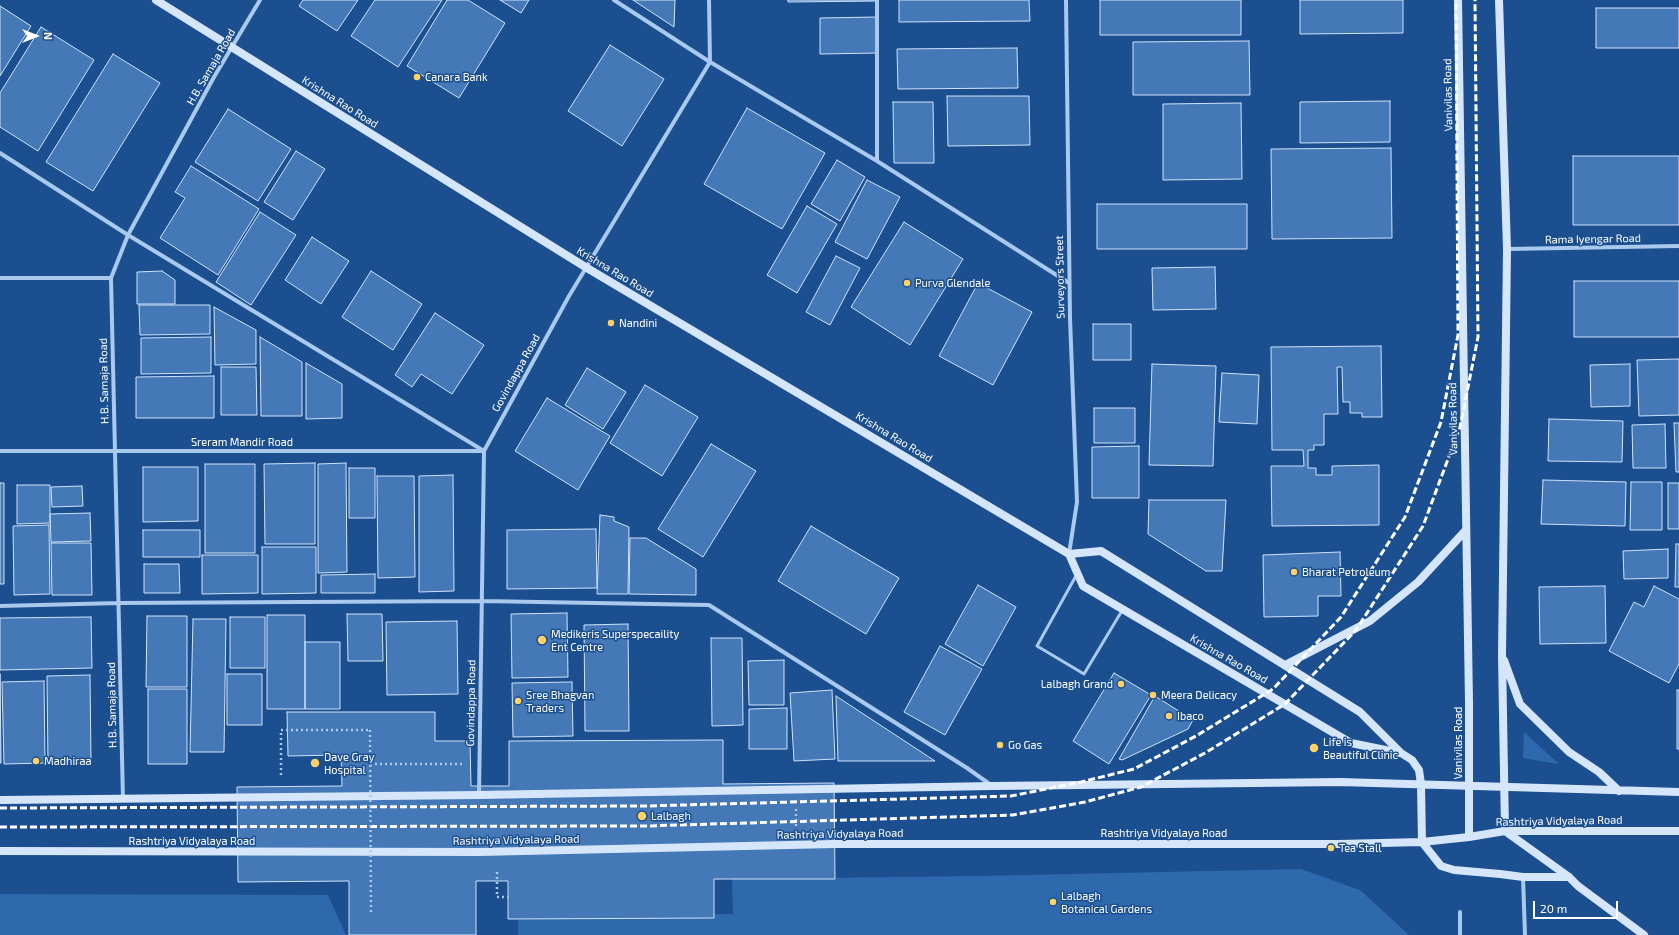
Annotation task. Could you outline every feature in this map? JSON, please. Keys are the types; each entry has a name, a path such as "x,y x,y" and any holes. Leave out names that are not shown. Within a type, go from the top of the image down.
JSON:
{"main road":[{"name":"Krishna Rao Road","path":"156,0 587,268 1069,554 1101,551 1360,712 1401,753 1412,760 1419,770 1421,784 1422,842"},
{"name":"Vanivilas Road","path":"1458,0 1466,530 1468,837"},
{"path":"1499,0 1508,249 1502,655 1505,831 1644,935"},
{"path":"1284,665 1370,621 1418,582 1466,530"},
{"name":"Krishna Rao Road","path":"1069,554 1083,586 1351,743 1401,753"},
{"path":"1502,655 1520,704 1568,752 1598,772 1619,791"},
{"path":"0,800 123,800 1340,782 1679,792"},
{"name":"Rashtriya Vidyalaya Road","path":"0,851 479,852 834,844 1422,842 1505,831 1679,831"},
{"path":"1422,842 1441,866 1454,870 1522,877 1568,877"}],"street":[{"name":"H.B. Samaja Road","path":"123,800 111,278 128,235 214,77 260,0"},
{"path":"614,0 710,62 877,161 1069,283"},
{"path":"709,0 710,62"},
{"path":"877,0 877,161"},
{"name":"Surveyors Street","path":"1066,0 1069,283 1077,502 1069,554"},
{"name":"Govindappa Road","path":"479,795 484,450 587,268 710,62"},
{"path":"0,153 128,235 484,450"},
{"name":"Rama Iyengar Road","path":"1508,249 1679,246"},
{"path":"0,278 111,278"},
{"name":"Sreram Mandir Road","path":"0,451 484,450"},
{"path":"0,606 119,603 482,601 709,605 967,768 993,786"},
{"path":"1522,877 1525,935"},
{"path":"1460,912 1460,935"}],"lane":[{"path":"1077,573 1037,646 1084,674 1123,609"}],"path":[{"path":"281,775 281,730 370,730 371,914"},
{"path":"370,764 480,764"},
{"path":"796,805 796,833"},
{"path":"497,872 497,897 508,897"}],"shaded area":[{"path":"1524,732 1558,763 1523,758"},
{"name":"Lalbagh Botanical Gardens","path":"1301,869 1360,890 1409,935 518,935 518,915 733,914 732,879 978,876"},
{"path":"0,894 328,895 346,935 0,935"}],"building":[{"path":"303,0 358,0 337,31 299,6"},
{"path":"375,0 442,0 398,67 351,36"},
{"path":"447,0 468,0 505,23 459,98 407,66"},
{"path":"500,0 529,0 521,13"},
{"path":"633,0 675,0 674,27"},
{"path":"788,0 877,0 877,1 788,2"},
{"path":"899,0 1029,0 1030,21 899,22"},
{"path":"1100,0 1241,0 1241,35 1100,35"},
{"path":"1300,0 1403,0 1403,33 1300,34"},
{"path":"0,6 31,26 0,76"},
{"path":"1596,8 1679,8 1679,48 1596,48"},
{"path":"877,17 877,53 820,54 820,18"},
{"path":"41,27 94,60 38,151 0,127 0,93"},
{"path":"1249,41 1250,95 1133,95 1133,42"},
{"path":"610,45 664,79 622,146 568,111"},
{"path":"1017,48 1018,88 898,89 897,49"},
{"path":"113,54 160,83 93,191 46,162"},
{"path":"947,96 1029,96 1030,145 948,146"},
{"path":"1390,101 1390,142 1300,143 1300,102"},
{"path":"893,102 933,102 934,163 894,163"},
{"path":"1241,103 1242,179 1163,180 1163,104"},
{"path":"747,108 825,153 782,229 704,184"},
{"path":"228,109 291,149 258,201 195,162"},
{"path":"1391,148 1392,238 1272,239 1271,149"},
{"path":"296,151 325,169 293,220 264,202"},
{"path":"1573,156 1679,156 1679,225 1573,225"},
{"path":"837,160 865,177 840,221 811,204"},
{"path":"191,166 259,209 218,275 160,238 185,198 175,192"},
{"path":"867,180 900,197 867,259 835,242"},
{"path":"1097,204 1247,204 1247,249 1097,249"},
{"path":"807,206 837,224 797,293 767,275"},
{"path":"260,212 296,235 251,305 216,282"},
{"name":"Purva Glendale","path":"904,222 963,259 910,345 851,307"},
{"path":"312,237 349,261 321,304 285,280"},
{"path":"836,256 860,268 830,325 806,312"},
{"path":"1215,267 1216,309 1153,310 1152,268"},
{"path":"162,271 175,280 175,304 137,304 137,272"},
{"path":"371,271 422,304 393,350 342,317"},
{"path":"1574,281 1679,281 1679,337 1574,337"},
{"path":"978,283 1032,312 993,385 939,356"},
{"path":"139,305 210,305 210,334 140,335"},
{"path":"214,307 256,330 256,364 215,365"},
{"path":"435,313 484,345 452,394 421,374 412,387 395,375"},
{"path":"1093,324 1131,324 1131,360 1093,360"},
{"path":"211,337 211,373 141,374 141,338"},
{"path":"260,337 302,362 302,416 261,416"},
{"path":"1381,346 1382,417 1362,417 1362,413 1350,413 1350,402 1343,402 1342,367 1337,367 1338,414 1324,414 1324,445 1314,445 1314,450 1308,450 1308,468 1316,468 1316,475 1332,475 1332,466 1379,465 1379,525 1272,526 1271,466 1304,466 1303,450 1272,450 1271,347"},
{"path":"1679,359 1679,415 1639,416 1637,360"},
{"path":"306,363 342,384 342,418 306,419"},
{"path":"1152,364 1216,366 1213,466 1149,465"},
{"path":"1630,364 1630,406 1591,407 1590,365"},
{"path":"221,367 256,367 257,415 221,415"},
{"path":"587,368 626,392 603,429 565,405"},
{"path":"1222,373 1259,375 1257,424 1219,422"},
{"path":"214,376 214,418 136,418 136,377"},
{"path":"645,385 698,417 662,476 610,443"},
{"path":"547,398 610,436 578,490 515,451"},
{"path":"1094,408 1135,408 1135,443 1094,443"},
{"path":"1549,419 1623,421 1622,462 1548,461"},
{"path":"1674,423 1679,423 1679,472 1676,472"},
{"path":"1665,424 1666,468 1633,468 1632,425"},
{"path":"711,444 756,471 703,557 658,529"},
{"path":"1139,446 1139,498 1092,498 1092,447"},
{"path":"315,463 315,544 265,544 264,464"},
{"path":"346,463 347,572 318,573 318,464"},
{"path":"205,464 255,464 255,553 205,553"},
{"path":"143,467 198,467 198,521 143,522"},
{"path":"349,468 375,468 375,518 349,518"},
{"path":"453,475 454,591 419,592 419,476"},
{"path":"377,476 414,476 415,577 378,578"},
{"path":"1543,480 1626,482 1625,526 1541,524"},
{"path":"1631,482 1662,482 1662,530 1630,530"},
{"path":"0,483 4,483 4,584 0,584"},
{"path":"1668,483 1679,483 1679,529 1668,529"},
{"path":"17,485 50,485 50,523 17,524"},
{"path":"82,486 83,506 52,507 51,487"},
{"path":"1149,500 1226,500 1222,571 1206,571 1148,534"},
{"path":"90,513 91,541 51,542 50,514"},
{"path":"600,515 614,517 614,521 629,527 628,594 597,594"},
{"path":"49,525 50,594 14,595 13,526"},
{"path":"811,526 899,578 866,634 778,581"},
{"path":"596,529 597,588 507,589 507,530"},
{"path":"143,530 200,530 200,557 143,557"},
{"path":"630,538 646,538 696,569 696,595 629,594"},
{"path":"51,543 91,543 92,595 52,595"},
{"path":"1676,544 1679,544 1679,587 1675,587"},
{"path":"262,547 316,547 316,593 262,594"},
{"path":"1668,549 1668,578 1624,579 1623,551"},
{"path":"1340,552 1341,596 1318,596 1318,616 1264,617 1263,555"},
{"path":"202,555 258,555 258,593 202,594"},
{"path":"144,564 179,564 180,593 144,593"},
{"path":"375,574 375,593 321,593 321,575"},
{"path":"978,585 1016,607 983,666 945,644"},
{"path":"1605,586 1606,643 1540,644 1539,587"},
{"path":"1654,586 1679,599 1679,664 1669,683 1609,651 1634,602 1644,607"},
{"path":"567,613 568,677 512,678 511,614"},
{"path":"347,614 382,614 383,661 348,661"},
{"path":"267,615 305,615 305,709 267,709"},
{"path":"147,616 187,616 187,687 146,687"},
{"path":"91,617 92,668 0,670 0,618"},
{"path":"230,617 265,617 265,668 230,668"},
{"path":"193,619 226,619 224,752 190,752"},
{"path":"457,621 458,694 387,695 386,622"},
{"path":"628,624 629,731 585,731 584,625"},
{"path":"711,638 742,638 743,725 712,726"},
{"path":"305,642 340,642 340,709 305,709"},
{"path":"940,646 982,669 945,735 904,712"},
{"path":"784,660 784,705 749,705 748,661"},
{"path":"1114,673 1151,695 1109,764 1073,741"},
{"path":"0,674 1,763 0,763"},
{"path":"227,674 262,674 262,725 227,725"},
{"path":"90,675 91,763 48,764 47,676"},
{"path":"44,681 45,763 4,764 2,682"},
{"path":"572,682 573,736 513,737 512,683"},
{"path":"148,689 187,689 187,764 148,764"},
{"path":"832,690 835,759 794,761 790,693"},
{"path":"1677,690 1679,690 1679,749 1677,749"},
{"path":"836,696 935,761 838,761"},
{"path":"1155,696 1193,720 1188,729 1122,760 1119,759"},
{"path":"787,708 787,749 749,749 749,709"},
{"path":"287,712 435,712 435,741 470,741 471,786 509,786 509,741 723,740 723,784 834,783 835,879 714,879 714,918 508,919 508,881 476,881 476,935 349,935 349,881 238,882 237,787 342,786 341,755 288,756"}],"railway":[{"path":"0,808 646,806 1011,796 1081,782 1134,769 1196,736 1273,689 1341,617 1405,517 1441,422 1458,335 1456,0"},
{"path":"0,827 646,826 1013,815 1085,802 1141,787 1205,753 1285,704 1356,630 1423,526 1460,427 1478,337 1475,0"}],"place":[{"name":"Canara Bank","path":"417,77"},
{"name":"Purva Glendale","path":"907,283"},
{"name":"Nandini","path":"611,323"},
{"name":"Bharat Petroleum","path":"1294,572"},
{"name":"Medikeris Superspecaility Ent Centre","path":"542,640"},
{"name":"Lalbagh Grand","path":"1121,684"},
{"name":"Meera Delicacy","path":"1153,695"},
{"name":"Sree Bhagvan Traders","path":"518,701"},
{"name":"Ibaco","path":"1169,716"},
{"name":"Go Gas","path":"1000,745"},
{"name":"Life is Beautiful Clinic","path":"1314,748"},
{"name":"Madhiraa","path":"36,761"},
{"name":"Dave Gray Hospital","path":"315,763"},
{"name":"Lalbagh","path":"642,816"},
{"name":"Tea Stall","path":"1331,848"},
{"name":"Lalbagh Botanical Gardens","path":"1053,902"}]}
